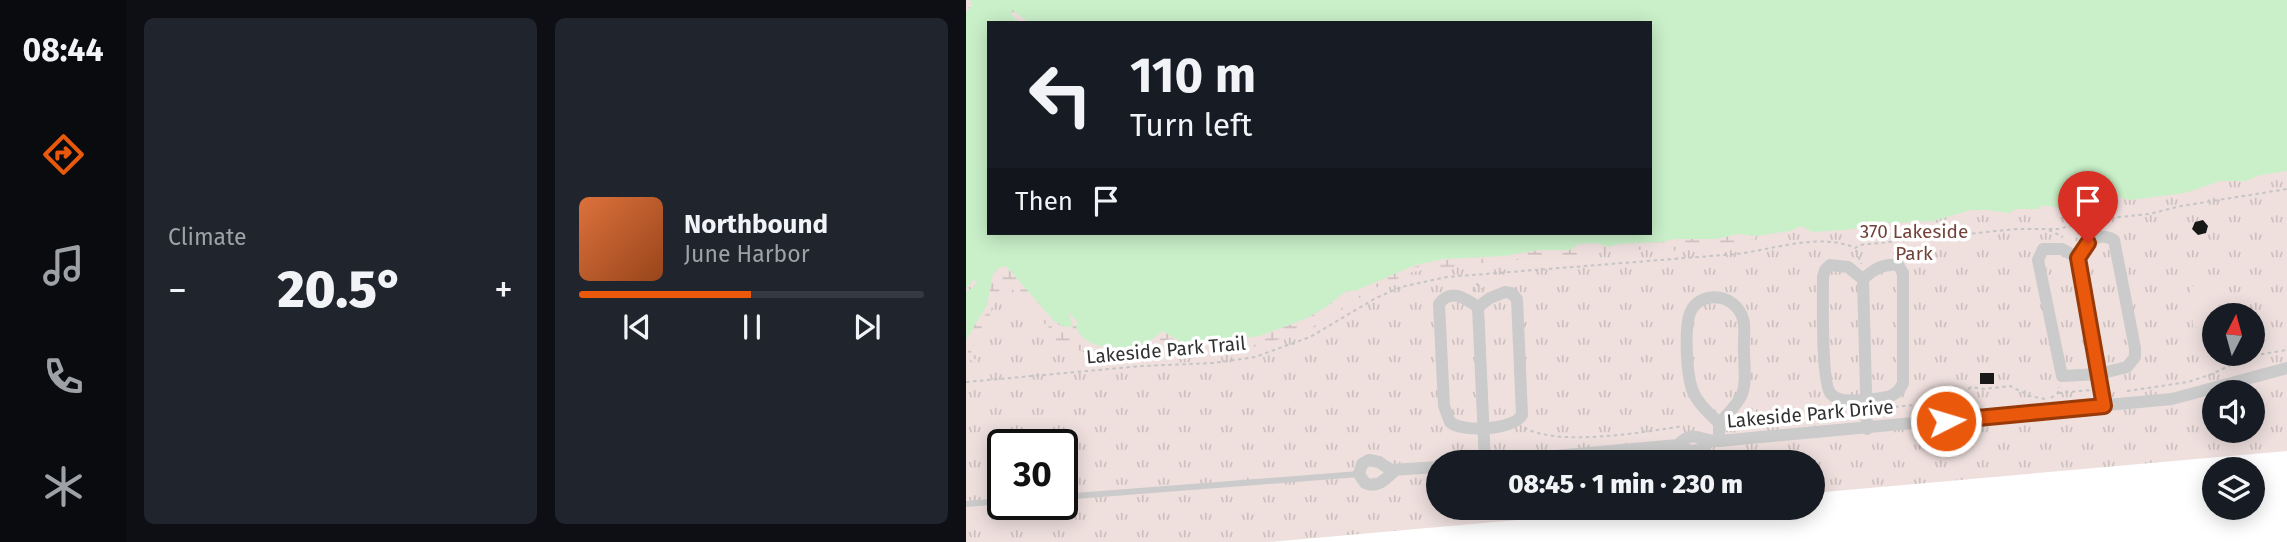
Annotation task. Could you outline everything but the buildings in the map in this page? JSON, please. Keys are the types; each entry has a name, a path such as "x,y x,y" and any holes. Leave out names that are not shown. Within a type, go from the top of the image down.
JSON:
{"street":[{"path":"2078,258 2062,248 2049,247 2043,249 2038,260 2062,376 2099,374 2119,371 2132,363 2135,356 2133,336 2114,240 2108,237 2094,238 2078,258 2099,374 2103,399"},
{"path":"1836,264 1848,268 1863,279 1878,268 1891,264 1898,265 1903,273 1903,383 1901,389 1889,397 1845,400 1830,393 1826,386 1823,277 1825,270 1836,264"},
{"path":"1863,279 1867,429"},
{"path":"1505,292 1517,299 1523,410 1518,421 1510,425 1465,429 1454,426 1447,418 1444,408 1439,304 1445,297 1453,295 1473,304 1505,292"},
{"path":"1714,441 1719,423 1734,407 1745,388 1743,318 1728,300 1719,297 1702,300 1693,307 1689,315 1688,338 1692,388 1702,406 1719,423"},
{"path":"1473,304 1486,450"},
{"name":"Lakeside Park Drive","path":"1622,450 1678,445 1688,436 1714,441 1867,429 2103,399 2172,399 2287,368"},
{"path":"1396,470 1383,482 1373,486 1365,483 1359,474 1362,464 1369,460 1396,470 1426,468"}],"lane":[{"path":"1078,496 1359,474"},
{"path":"966,504 987,502"}],"path":[{"name":"Lakeside Park Trail","path":"966,382 1237,360 1301,341 1376,298 1401,287 1477,273 1736,254 1772,250 1804,242 1855,248 1901,240 2016,229 2048,230 2287,189"},
{"path":"1473,304 1477,273"},
{"path":"1477,284 1490,298"},
{"path":"2123,392 2189,382 2250,356 2287,350"},
{"path":"1894,407 1947,401 1971,387 1984,389 2010,386 2040,398 2053,398 2058,393 2062,376"},
{"path":"2058,393 2093,390 2103,399"},
{"path":"1839,418 1866,413"},
{"path":"1518,421 1526,429 1538,433 1575,436 1610,436 1692,425"}],"green space":[{"name":"370 Lakeside Park","path":"966,0 2287,0 2287,451 1825,492 1825,450 1426,450 1426,520 1519,520 1269,542 966,542"},
{"path":"1738,234 1756,236 1755,239 1678,248 1672,253 1649,249 1579,255 1570,262 1553,257 1460,265 1452,269 1438,267 1401,275 1390,287 1375,287 1336,314 1303,332 1250,348 1117,358 1086,353 1064,344 1052,352 1056,339 1054,332 1013,290 1004,288 979,340 971,349 972,356 981,365 966,358 966,340 987,305 993,274 1006,266 1057,324 1072,327 1068,311 1087,341 1115,348 1146,343 1162,331 1184,343 1210,343 1259,336 1307,318 1346,291 1355,291 1387,275 1434,261 1504,256 1568,248 1579,244 1644,244 1674,239 1716,239"},
{"path":"2218,284 2219,303 2202,303 2202,327 2193,327 2190,286"}],"shaded area":[{"path":"970,0 2287,0 2287,171 2260,175 2247,181 2220,181 2185,193 2130,200 2116,196 2107,204 2084,206 2074,203 2061,208 2041,205 2040,209 2016,209 2009,213 1971,210 1933,221 1889,223 1845,230 1812,232 1802,226 1790,231 1756,236 1738,234 1716,239 1675,239 1609,247 1597,243 1579,244 1570,250 1538,250 1504,256 1443,259 1415,265 1355,291 1346,291 1307,318 1259,336 1210,343 1184,343 1162,331 1143,344 1135,346 1115,348 1095,345 1080,335 1076,327 1078,323 1068,311 1073,326 1065,327 1054,321 1006,266 993,274 987,305 966,340 966,291 973,288 977,281 975,279 966,289 966,12 972,5"}],"route":[{"path":"1946,421 2104,406 2078,258 2088,243"}]}
